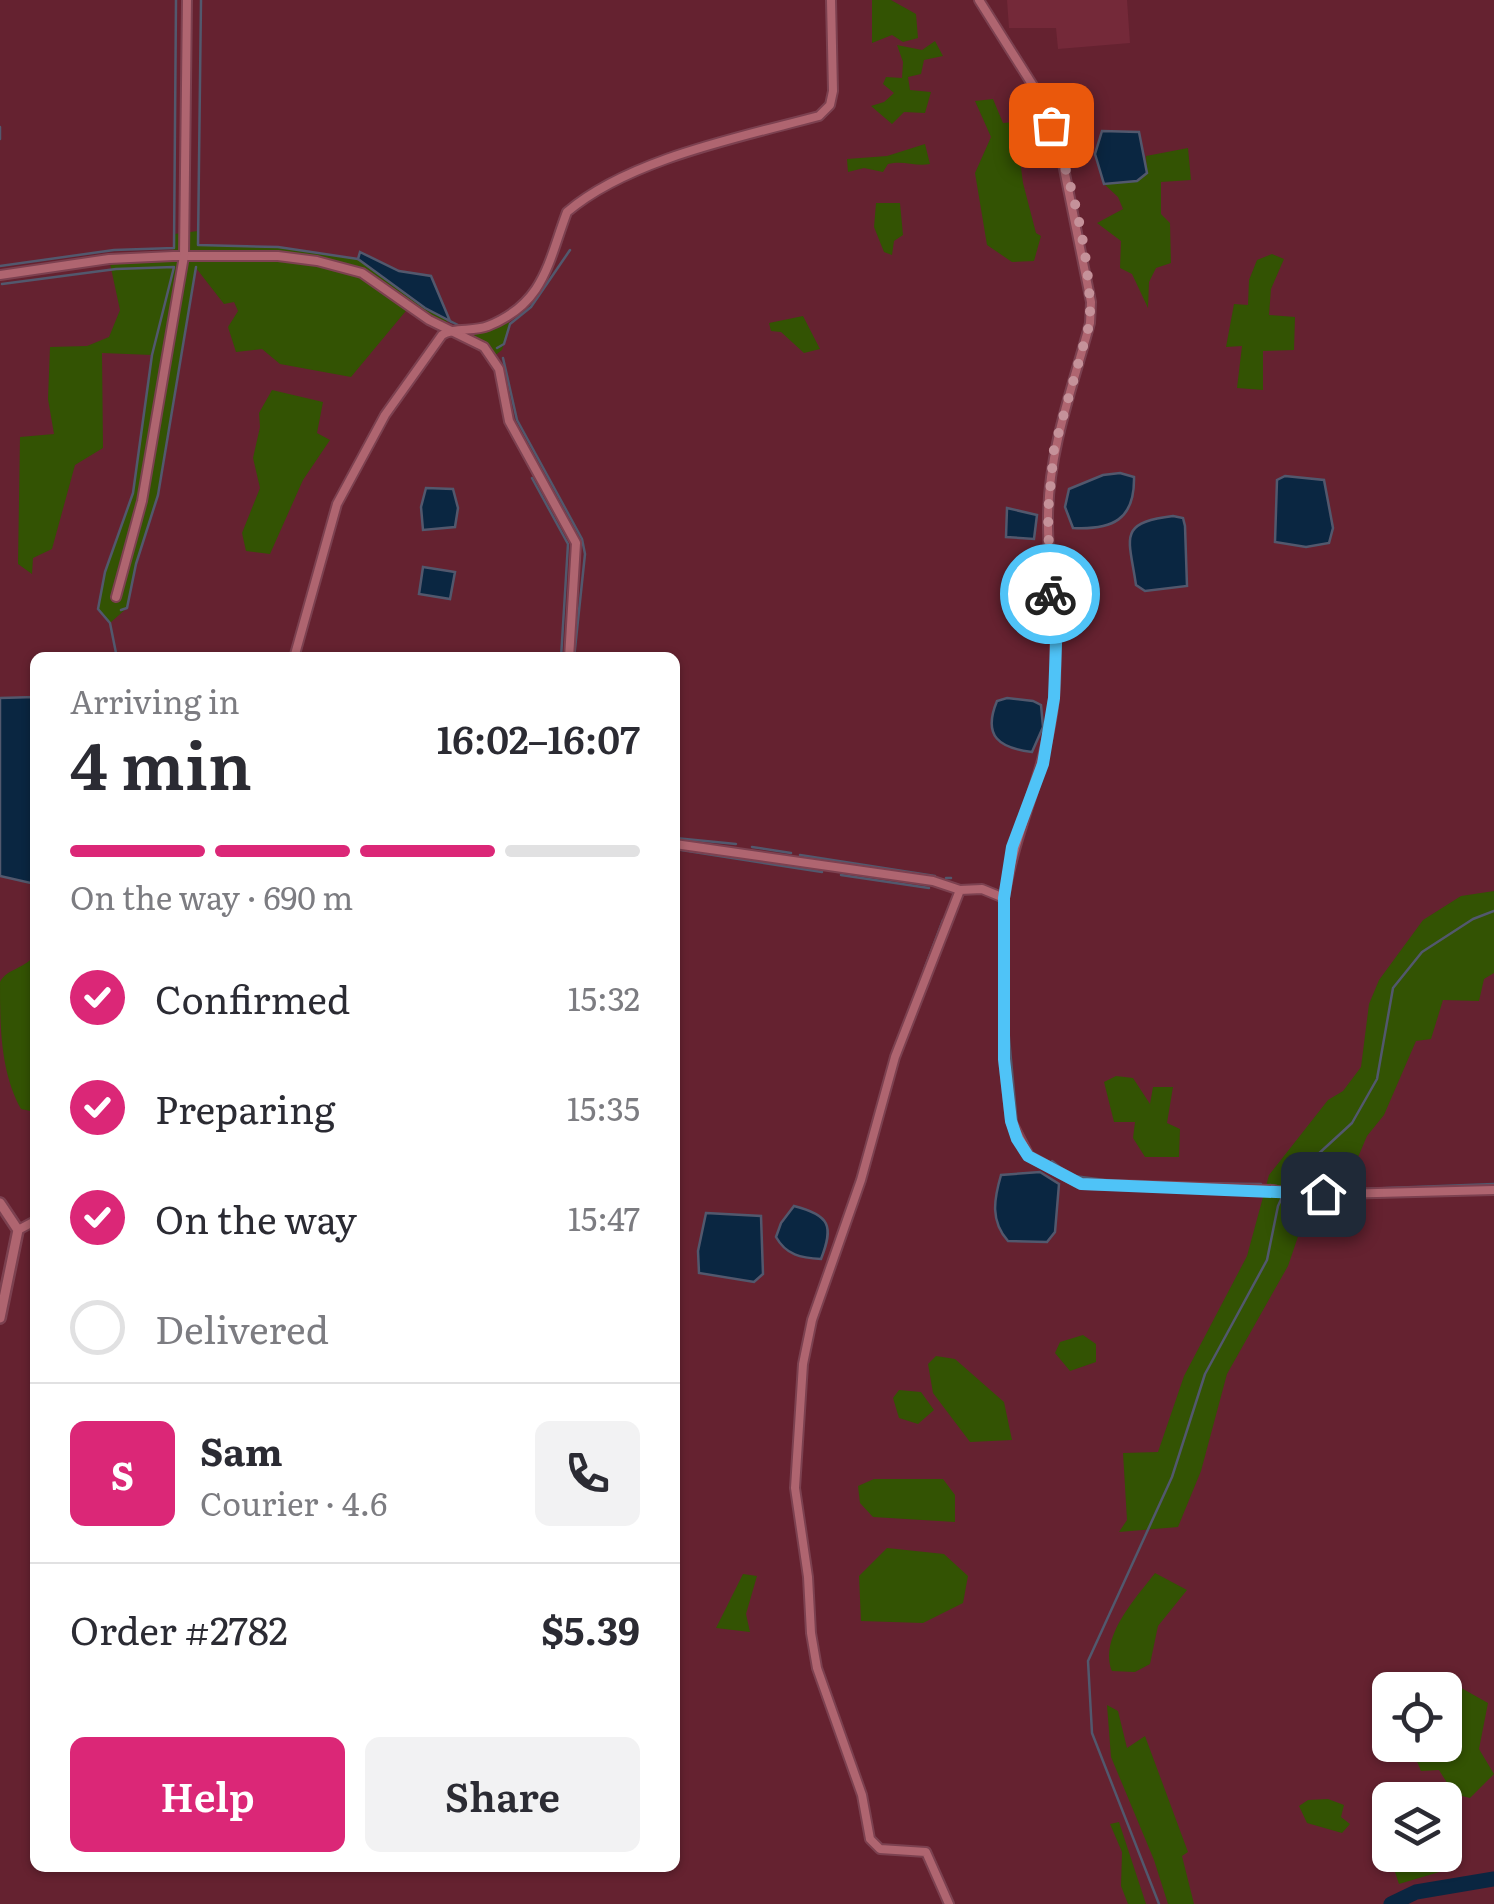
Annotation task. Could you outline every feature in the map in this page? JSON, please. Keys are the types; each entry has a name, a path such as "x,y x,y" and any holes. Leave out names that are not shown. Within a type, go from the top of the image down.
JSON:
{"street":[{"path":"116,596 142,501 184,256 187,0"},
{"path":"448,330 476,330 506,318 527,302 556,254 567,212 612,182 690,152 818,116 830,105 833,91 831,0"},
{"path":"978,0 1042,100 1060,149 1090,302 1090,322 1054,449 1049,496 1048,579 1056,644 1052,712 1043,764 1012,847 1004,898 1006,1074 1011,1121 1028,1156 1081,1184 1271,1190 1299,1196 1494,1190"},
{"path":"0,275 109,260 278,256 362,273 448,330 484,347 493,356 509,421 576,543 569,652"},
{"path":"296,652 337,504 384,415 448,330"},
{"path":"680,845 927,880 960,890 982,889 1004,898"},
{"path":"950,1904 926,1852 880,1849 870,1839 851,1759 818,1668 795,1488 804,1364 812,1320 861,1180 896,1058 960,890"},
{"path":"0,1203 18,1230 0,1318"},
{"path":"18,1230 30,1224"}],"shaded area":[{"path":"1007,0 1127,0 1130,43 1058,49 1056,28 1009,28"}],"green space":[{"path":"872,0 891,0 916,14 918,38 903,42 892,35 872,43"},
{"path":"935,41 943,56 924,60 921,74 908,77 910,90 931,92 925,113 904,112 892,124 871,106 894,93 883,84 886,77 902,78 903,62 897,45 922,50"},
{"path":"993,99 1003,123 1015,122 1023,183 1036,233 1041,236 1034,261 1012,262 987,245 975,173 991,137 975,101"},
{"path":"925,144 930,164 894,163 888,164 883,172 864,168 848,172 847,159 887,156"},
{"path":"1188,148 1191,180 1161,182 1161,214 1170,223 1171,263 1156,268 1149,282 1148,308 1132,274 1120,268 1121,241 1097,223 1123,209 1118,197 1104,184 1137,180 1147,173 1146,156"},
{"path":"876,203 900,203 903,235 894,241 892,255 884,252 874,227"},
{"path":"198,231 198,245 278,247 358,259 447,321 448,327 410,306 351,377 280,364 262,349 236,352 228,327 238,311 234,302 224,304 196,268 158,495 127,608 110,623 98,609 105,572 133,493 152,355 102,353 103,448 75,465 52,549 33,558 32,574 18,564 20,437 54,434 48,399 50,347 87,346 109,337 120,310 109,259 173,256 174,234"},
{"path":"1272,254 1284,259 1271,289 1269,315 1295,317 1294,350 1263,351 1263,390 1237,388 1242,346 1226,347 1234,304 1248,305 1249,280 1257,260"},
{"path":"803,316 820,349 804,353 781,332 771,331 769,323"},
{"path":"506,318 510,324 502,350 493,357 456,331 477,331"},
{"path":"272,390 323,402 317,433 330,440 303,480 270,554 246,551 242,533 260,488 253,458 259,413"},
{"path":"1494,891 1494,973 1484,979 1479,1001 1443,1000 1431,1039 1416,1041 1384,1115 1367,1136 1356,1162 1306,1213 1288,1266 1227,1374 1201,1471 1178,1527 1119,1532 1127,1520 1123,1453 1158,1452 1184,1376 1247,1256 1269,1175 1328,1100 1343,1091 1361,1067 1369,1004 1379,980 1423,920 1461,896"},
{"path":"30,960 30,1111 21,1109 5,1063 0,982"},
{"path":"1116,1076 1133,1078 1150,1104 1153,1087 1173,1087 1167,1123 1180,1129 1179,1157 1145,1157 1133,1138 1135,1122 1114,1122 1104,1082"},
{"path":"1083,1335 1096,1344 1096,1362 1070,1371 1055,1353 1060,1342"},
{"path":"936,1356 955,1359 1004,1402 1012,1440 970,1442 933,1393 928,1364"},
{"path":"899,1390 921,1392 934,1410 918,1424 899,1418 893,1398"},
{"path":"874,1479 943,1479 955,1495 955,1522 873,1517 860,1503 858,1486"},
{"path":"887,1548 944,1554 968,1576 963,1603 923,1623 861,1621 859,1576"},
{"path":"1155,1573 1187,1590 1158,1626 1150,1664 1135,1672 1112,1671 1109,1658 1115,1632"},
{"path":"743,1574 757,1576 746,1614 750,1632 716,1628"},
{"path":"1462,1688 1488,1703 1479,1749 1494,1774 1470,1798 1462,1796 1462,1782 1446,1782 1439,1770 1421,1771 1417,1762 1462,1762"},
{"path":"1107,1705 1118,1711 1127,1748 1145,1736 1188,1852 1182,1856 1194,1904 1168,1904 1111,1757"},
{"path":"1328,1799 1344,1805 1341,1817 1350,1824 1342,1833 1307,1823 1299,1806 1308,1800"},
{"path":"1119,1822 1146,1904 1128,1904 1121,1886 1122,1852 1110,1824"},
{"path":"1395,1872 1439,1872 1399,1884"}],"water":[{"path":"1102,131 1139,132 1147,173 1137,181 1104,184 1095,154"},
{"path":"360,252 399,271 431,276 450,321 425,308 358,259"},
{"path":"1120,473 1134,477 1125,513 1110,524 1073,528 1065,507 1069,489 1103,475"},
{"path":"1285,476 1324,480 1333,528 1329,543 1306,547 1275,542 1277,480"},
{"path":"426,488 453,489 458,508 455,527 423,530 421,507"},
{"path":"1007,508 1037,515 1034,539 1006,537"},
{"path":"1173,516 1183,518 1185,526 1187,586 1145,591 1136,585 1131,535 1143,523"},
{"path":"423,567 455,572 450,599 419,594"},
{"path":"30,697 30,883 0,876 0,698"},
{"path":"1007,698 1041,705 1043,727 1032,752 1003,744 993,732 997,701"},
{"path":"1040,1172 1059,1184 1055,1232 1047,1242 1008,1241 998,1226 995,1210 1001,1175"},
{"path":"794,1206 815,1213 826,1224 821,1259 795,1254 776,1237"},
{"path":"706,1213 761,1216 763,1274 754,1282 699,1273 698,1251"}],"waterway":[{"path":"0,266 114,250 174,248 176,0"},
{"path":"201,0 198,245 278,247 358,259"},
{"path":"0,127 0,139"},
{"path":"497,348 504,344 510,324 531,307 570,250"},
{"path":"2,284 116,269 174,267 152,355 133,493 105,572 98,609 110,623 116,652"},
{"path":"121,610 127,608 158,495 196,267"},
{"path":"450,321 460,326"},
{"path":"503,358 517,420 582,539 585,554 575,652"},
{"path":"532,478 568,544 561,652"},
{"path":"680,838 736,844"},
{"path":"752,847 791,853"},
{"path":"680,850 822,872"},
{"path":"800,855 935,876"},
{"path":"841,875 929,888"},
{"path":"946,878 951,878"},
{"path":"1159,1904 1092,1733 1088,1661 1172,1477 1205,1374 1267,1260 1278,1206 1290,1180 1352,1123 1377,1079 1393,988 1422,952 1473,919 1494,911"},
{"path":"924,970 943,920"},
{"path":"1008,1027 1017,1125"},
{"path":"1052,1161 1066,1172"},
{"path":"1074,1176 1120,1182"},
{"path":"1168,1183 1261,1184"},
{"path":"1270,1185 1308,1191 1494,1184"},
{"path":"1391,1904 1416,1892 1494,1879"}],"way so far":[{"path":"1050,594 1048,512 1054,449 1090,322 1082,244 1051,125"}],"route":[{"path":"1050,594 1056,644 1054,698 1043,764 1012,847 1004,898 1004,1059 1011,1121 1017,1139 1028,1156 1081,1184 1323,1194"}]}
